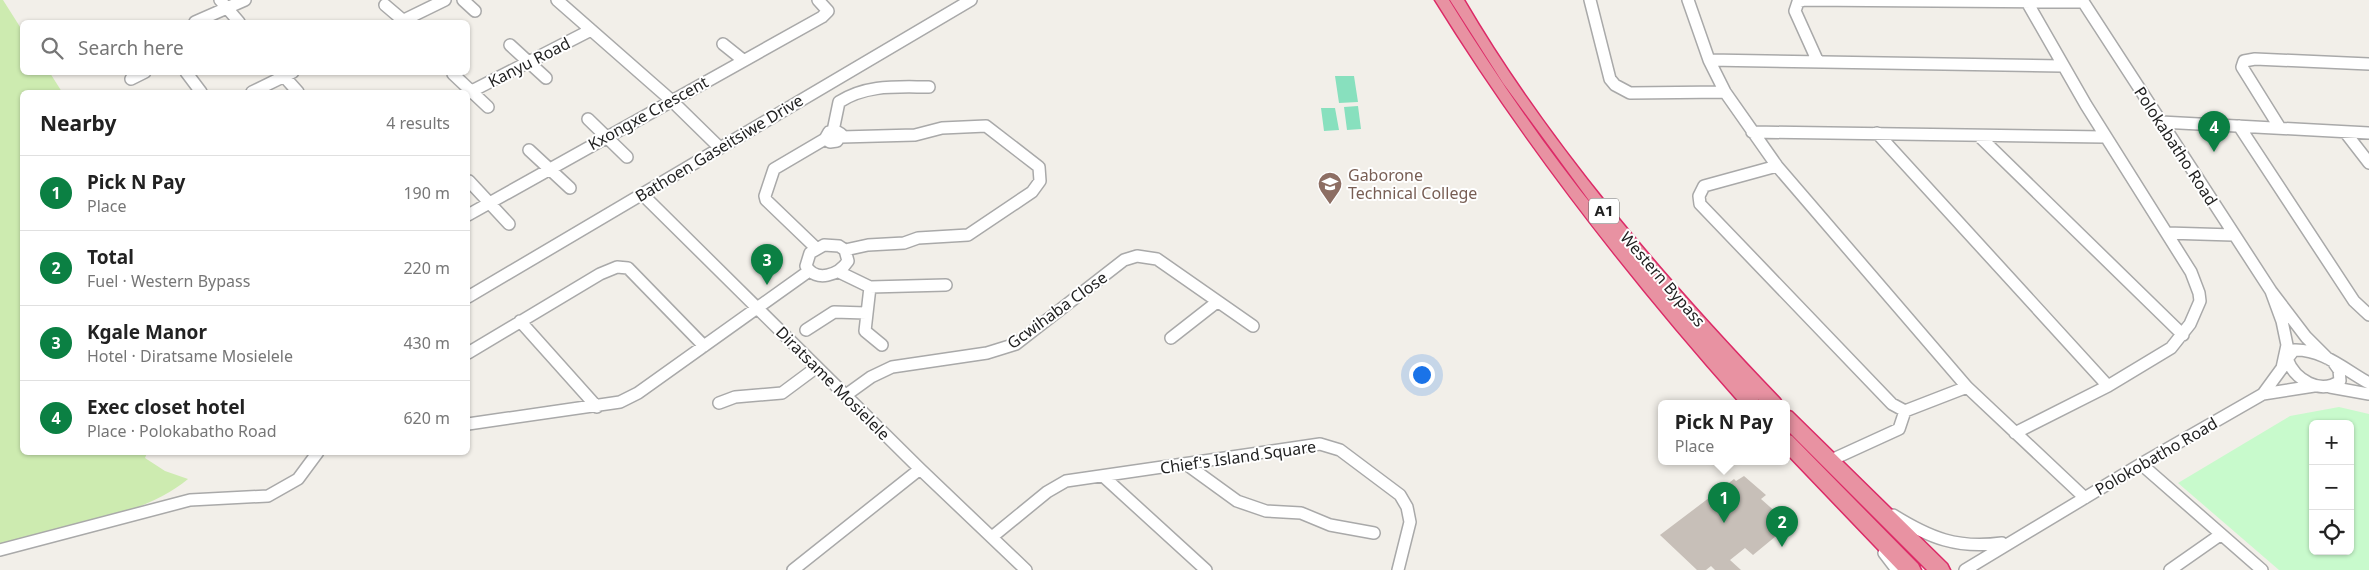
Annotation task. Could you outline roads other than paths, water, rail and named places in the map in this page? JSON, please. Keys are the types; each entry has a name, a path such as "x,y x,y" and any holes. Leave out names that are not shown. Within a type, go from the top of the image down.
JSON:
{"highway":[{"name":"Western Bypass","path":"1442,0 1494,82 1574,194 1614,245 1749,400"},
{"name":"Western Bypass","path":"1457,0 1490,55 1588,191 1738,366 1770,400"},
{"path":"1790,421 1940,570"},
{"path":"1790,445 1911,570"}],"street":[{"path":"220,0 238,20"},
{"path":"200,20 245,0"},
{"path":"406,20 445,0"},
{"path":"463,0 475,11"},
{"path":"556,0 672,101 720,148"},
{"name":"Kxongxe Crescent","path":"470,214 822,17 828,10 818,0"},
{"name":"Bathoen Gaseitsiwe Drive","path":"470,296 971,0"},
{"path":"1590,0 1610,79 1615,85 1630,93 1725,92"},
{"path":"1688,0 1709,60 1725,92 1777,166 1966,387 2085,498"},
{"path":"1818,62 1795,11 1798,2 1804,0 2082,1"},
{"name":"Polokabatho Road","path":"2082,1 2271,291"},
{"path":"2015,433 2108,386 2172,348 2183,335 2193,318 2200,298 2191,272 2105,138 2027,2"},
{"path":"385,4 400,20"},
{"name":"Kanyu Road","path":"470,91 591,30"},
{"path":"722,44 743,60"},
{"path":"510,45 546,78"},
{"path":"2280,128 2242,66 2244,61 2255,59 2369,64"},
{"path":"1709,60 2062,66"},
{"path":"131,79 139,75"},
{"path":"188,75 199,90"},
{"path":"256,90 284,75"},
{"path":"287,75 297,90"},
{"path":"454,75 467,90"},
{"path":"833,135 837,106 848,95 857,90 868,88 929,87"},
{"path":"470,93 488,108"},
{"path":"588,120 627,157"},
{"path":"2161,122 2369,133"},
{"path":"809,271 807,259 816,248 832,245 845,250 868,245 904,243 918,238 968,235 1032,192 1040,181 1041,171 1039,166 986,126 937,128 915,135 833,135 774,169 765,196 766,200 816,248"},
{"path":"2239,126 2354,301 2369,315"},
{"path":"1752,132 2105,138"},
{"path":"2345,132 2369,163"},
{"path":"1876,133 2108,386"},
{"path":"1979,136 2183,335"},
{"path":"529,150 570,188"},
{"path":"1777,166 1704,186 1699,196 1700,204 1892,404 1905,410 1919,407 1966,387"},
{"path":"470,182 508,224"},
{"name":"Diratsame Mosielele","path":"642,194 920,469 1026,570"},
{"path":"2167,233 2233,235"},
{"path":"809,271 823,276 839,272 848,261 845,250"},
{"name":"Gcwihaba Close","path":"846,395 883,370 898,365 978,356 999,351 1016,344 1124,260 1137,256 1158,259 1253,326"},
{"path":"470,352 612,268 620,266 628,268 704,346"},
{"path":"470,424 597,407 620,402 638,394 809,271"},
{"path":"839,272 870,286 946,285"},
{"path":"870,286 865,331 882,345"},
{"path":"2271,291 2287,336 2287,359 2293,372 2300,378 2324,387 2369,394"},
{"path":"2263,394 2336,385 2341,376 2330,360 2306,337 2271,291"},
{"path":"1171,338 1217,302"},
{"path":"806,330 834,312 866,312"},
{"path":"520,321 597,407"},
{"path":"2287,359 2289,354 2301,349 2318,353 2369,383"},
{"name":"Polokobatho Road","path":"1965,570 2141,464 2263,394 2276,381 2287,359"},
{"path":"718,403 734,397 782,393 817,367"},
{"path":"1829,460 1899,429 1905,410"},
{"name":"Chief's Island Square","path":"992,537 1053,488 1066,481 1320,444 1340,450 1400,495 1407,507 1410,522 1398,570"},
{"path":"0,550 56,537 190,500 243,500 268,496 298,479 316,455"},
{"path":"1186,464 1244,503 1266,511 1301,513 1330,525 1374,533"},
{"path":"2141,464 2262,570"},
{"path":"792,570 920,469"},
{"path":"1103,476 1206,570"},
{"path":"1866,498 1924,534 1941,541 1977,547 2012,541"},
{"path":"1846,504 1897,570"},
{"path":"2170,570 2220,535"}],"place":[{"name":"Exec closet hotel","path":"2214,152"},
{"name":"Gaborone Technical College","path":"1330,205"},
{"name":"Kgale Manor","path":"767,285"},
{"name":"Pick N Pay","path":"1724,523"},
{"name":"Total","path":"1782,547"}]}
